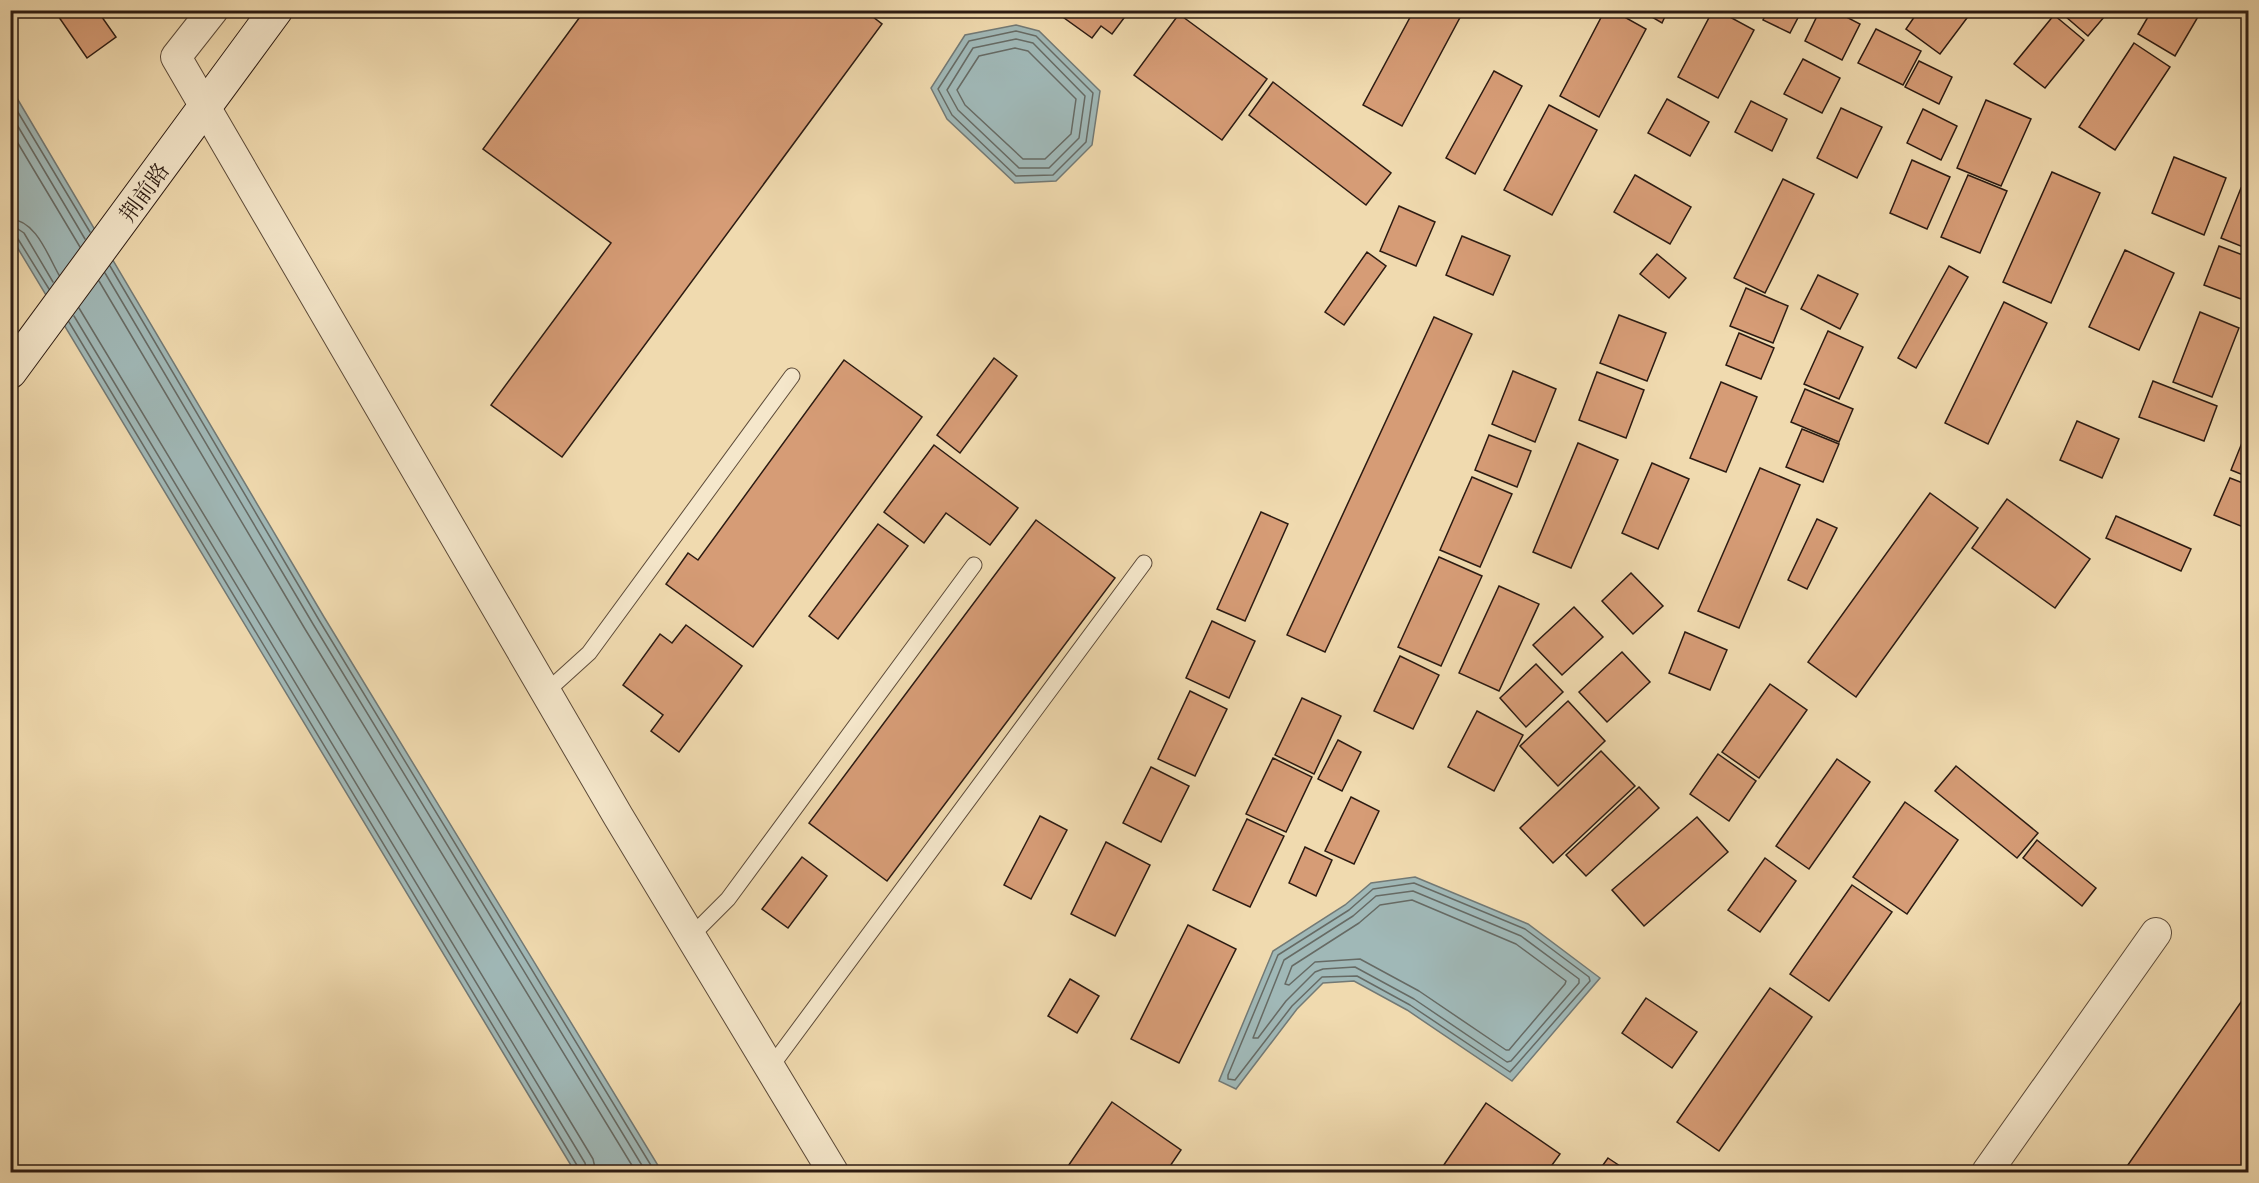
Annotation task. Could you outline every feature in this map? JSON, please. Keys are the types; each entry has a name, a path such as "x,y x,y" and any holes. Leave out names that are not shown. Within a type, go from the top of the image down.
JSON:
{"street":[{"path":"213,10 176,57 546,692 833,1173"},
{"name":"荆前路","path":"10,372 276,10"},
{"path":"1987,1173 2156,933"}],"lane":[{"path":"546,692 589,653 792,376"},
{"path":"770,1068 1144,562"},
{"path":"691,936 728,899 975,566"}],"water":[{"path":"1016,25 1039,31 1100,91 1092,145 1056,181 1015,183 947,119 931,88 965,35"},
{"path":"11,88 324,617 662,1172 575,1172 11,237"},
{"path":"1415,877 1528,924 1600,978 1512,1081 1407,1010 1354,981 1323,983 1297,1009 1236,1089 1219,1081 1273,951 1345,905 1371,883"}],"building":[{"path":"54,10 97,10 116,37 87,58"},
{"path":"585,10 864,10 882,24 562,457 491,405 611,243 483,149"},
{"path":"1053,10 1130,10 1112,34 1101,26 1092,38"},
{"path":"1414,10 1464,10 1402,126 1363,105"},
{"path":"1605,10 1612,10 1646,29 1599,117 1560,96"},
{"path":"1640,10 1668,10 1662,23"},
{"path":"1713,10 1754,30 1718,98 1678,77"},
{"path":"1768,10 1802,10 1790,33 1763,20"},
{"path":"1820,10 1833,10 1860,24 1842,60 1805,41"},
{"path":"1919,10 1973,10 1940,54 1906,29"},
{"path":"2058,10 2110,10 2088,36"},
{"path":"2152,10 2202,10 2175,56 2138,34"},
{"path":"1179,14 1267,79 1222,140 1134,75"},
{"path":"2054,15 2084,40 2045,88 2014,64"},
{"path":"1876,29 1921,51 1903,85 1858,63"},
{"path":"2134,43 2170,67 2115,150 2079,127"},
{"path":"1803,59 1840,78 1822,113 1784,94"},
{"path":"1919,61 1952,77 1939,104 1905,87"},
{"path":"1494,71 1522,86 1475,174 1446,158"},
{"path":"1273,82 1391,173 1366,205 1249,115"},
{"path":"1667,99 1709,122 1690,156 1648,133"},
{"path":"1986,100 2031,119 2001,186 1957,168"},
{"path":"1751,101 1787,119 1772,151 1735,132"},
{"path":"1549,105 1597,130 1552,215 1504,190"},
{"path":"1841,108 1882,127 1857,178 1817,158"},
{"path":"1923,109 1957,126 1941,160 1907,143"},
{"path":"2174,157 2226,178 2204,235 2152,213"},
{"path":"1912,160 1950,177 1927,229 1890,213"},
{"path":"2052,172 2100,193 2051,303 2003,282"},
{"path":"1635,175 1691,207 1670,244 1614,212"},
{"path":"1968,175 2007,191 1980,253 1941,237"},
{"path":"1783,179 1814,194 1765,293 1734,278"},
{"path":"2241,188 2248,191 2248,249 2221,238"},
{"path":"1399,206 1435,222 1416,266 1380,251"},
{"path":"1462,236 1510,256 1493,295 1446,275"},
{"path":"2219,246 2248,257 2248,281 2241,299 2204,285"},
{"path":"2125,250 2174,273 2139,350 2089,327"},
{"path":"1367,252 1386,266 1344,325 1325,312"},
{"path":"1657,254 1686,278 1669,298 1640,274"},
{"path":"1949,266 1968,277 1916,368 1898,358"},
{"path":"1818,275 1858,294 1840,329 1801,309"},
{"path":"1746,288 1788,306 1773,343 1730,326"},
{"path":"2004,302 2047,323 1988,444 1945,423"},
{"path":"2200,312 2239,328 2212,397 2173,382"},
{"path":"1619,315 1666,333 1647,381 1600,363"},
{"path":"1434,317 1472,334 1325,652 1287,635"},
{"path":"1828,331 1863,347 1839,399 1804,384"},
{"path":"1739,333 1774,348 1761,379 1726,365"},
{"path":"994,358 1017,376 960,453 937,435"},
{"path":"844,360 922,417 753,647 666,584 688,553 698,560"},
{"path":"1513,371 1556,389 1535,442 1492,424"},
{"path":"1597,372 1644,390 1626,438 1579,420"},
{"path":"2153,381 2217,406 2204,441 2139,417"},
{"path":"1721,382 1757,397 1726,472 1690,458"},
{"path":"1805,389 1853,409 1839,442 1791,422"},
{"path":"2077,421 2119,439 2102,478 2060,460"},
{"path":"2248,428 2248,477 2231,470"},
{"path":"1802,429 1839,444 1823,482 1786,467"},
{"path":"1489,435 1531,451 1517,487 1475,470"},
{"path":"1578,443 1618,460 1571,568 1533,552"},
{"path":"934,445 1018,508 990,545 946,513 924,543 884,512"},
{"path":"1652,463 1689,479 1658,549 1622,533"},
{"path":"1760,468 1800,485 1739,628 1698,611"},
{"path":"1472,477 1512,494 1480,567 1440,550"},
{"path":"2230,478 2248,485 2248,529 2214,515"},
{"path":"1930,493 1978,528 1856,697 1808,662"},
{"path":"2007,499 2090,559 2055,608 1972,548"},
{"path":"1261,512 1288,524 1245,621 1217,609"},
{"path":"2116,516 2191,549 2181,571 2106,538"},
{"path":"1817,519 1837,528 1807,589 1788,580"},
{"path":"1036,520 1115,578 887,881 809,823"},
{"path":"878,524 908,546 838,639 809,616"},
{"path":"1439,557 1482,576 1441,666 1398,647"},
{"path":"1631,573 1663,606 1633,634 1602,601"},
{"path":"1499,586 1539,604 1499,691 1459,673"},
{"path":"1574,607 1603,637 1562,675 1533,645"},
{"path":"1212,621 1255,641 1229,698 1186,678"},
{"path":"686,625 742,666 679,752 651,731 663,715 623,685 660,634 672,643"},
{"path":"1685,632 1727,650 1710,690 1669,673"},
{"path":"1622,652 1650,682 1607,722 1579,692"},
{"path":"1400,656 1439,675 1413,729 1374,711"},
{"path":"1536,664 1563,692 1526,727 1500,698"},
{"path":"1770,684 1807,710 1759,778 1722,752"},
{"path":"1190,691 1227,709 1195,776 1158,759"},
{"path":"1302,698 1341,716 1314,774 1275,755"},
{"path":"1568,701 1605,741 1558,786 1520,746"},
{"path":"1477,711 1523,735 1494,791 1448,767"},
{"path":"1338,740 1361,752 1342,791 1318,779"},
{"path":"1601,751 1635,786 1553,863 1520,828"},
{"path":"1718,754 1756,781 1729,821 1690,794"},
{"path":"1273,758 1312,777 1286,832 1246,814"},
{"path":"1837,759 1870,782 1809,869 1776,846"},
{"path":"1956,766 2038,833 2017,858 1935,791"},
{"path":"1151,767 1189,786 1161,842 1123,823"},
{"path":"1639,787 1659,808 1586,876 1566,855"},
{"path":"1351,797 1379,811 1354,864 1325,851"},
{"path":"1905,802 1958,840 1907,914 1853,877"},
{"path":"1040,816 1067,830 1031,899 1004,885"},
{"path":"1697,817 1728,852 1644,926 1612,890"},
{"path":"1247,819 1284,836 1250,907 1213,890"},
{"path":"2037,840 2096,888 2082,906 2023,858"},
{"path":"1106,842 1150,865 1115,936 1071,914"},
{"path":"1305,847 1332,860 1316,896 1289,883"},
{"path":"802,857 827,876 788,928 762,909"},
{"path":"1765,858 1796,881 1760,932 1728,910"},
{"path":"1852,885 1892,912 1829,1001 1790,974"},
{"path":"1188,925 1236,949 1179,1063 1131,1039"},
{"path":"1070,979 1099,996 1077,1033 1048,1016"},
{"path":"1770,988 1812,1017 1719,1151 1677,1122"},
{"path":"2248,992 2248,1172 2123,1172"},
{"path":"1646,998 1697,1032 1672,1068 1622,1033"},
{"path":"1112,1102 1181,1150 1166,1172 1064,1172"},
{"path":"1486,1103 1560,1154 1547,1172 1439,1172"},
{"path":"1608,1158 1629,1172 1598,1172"}]}
